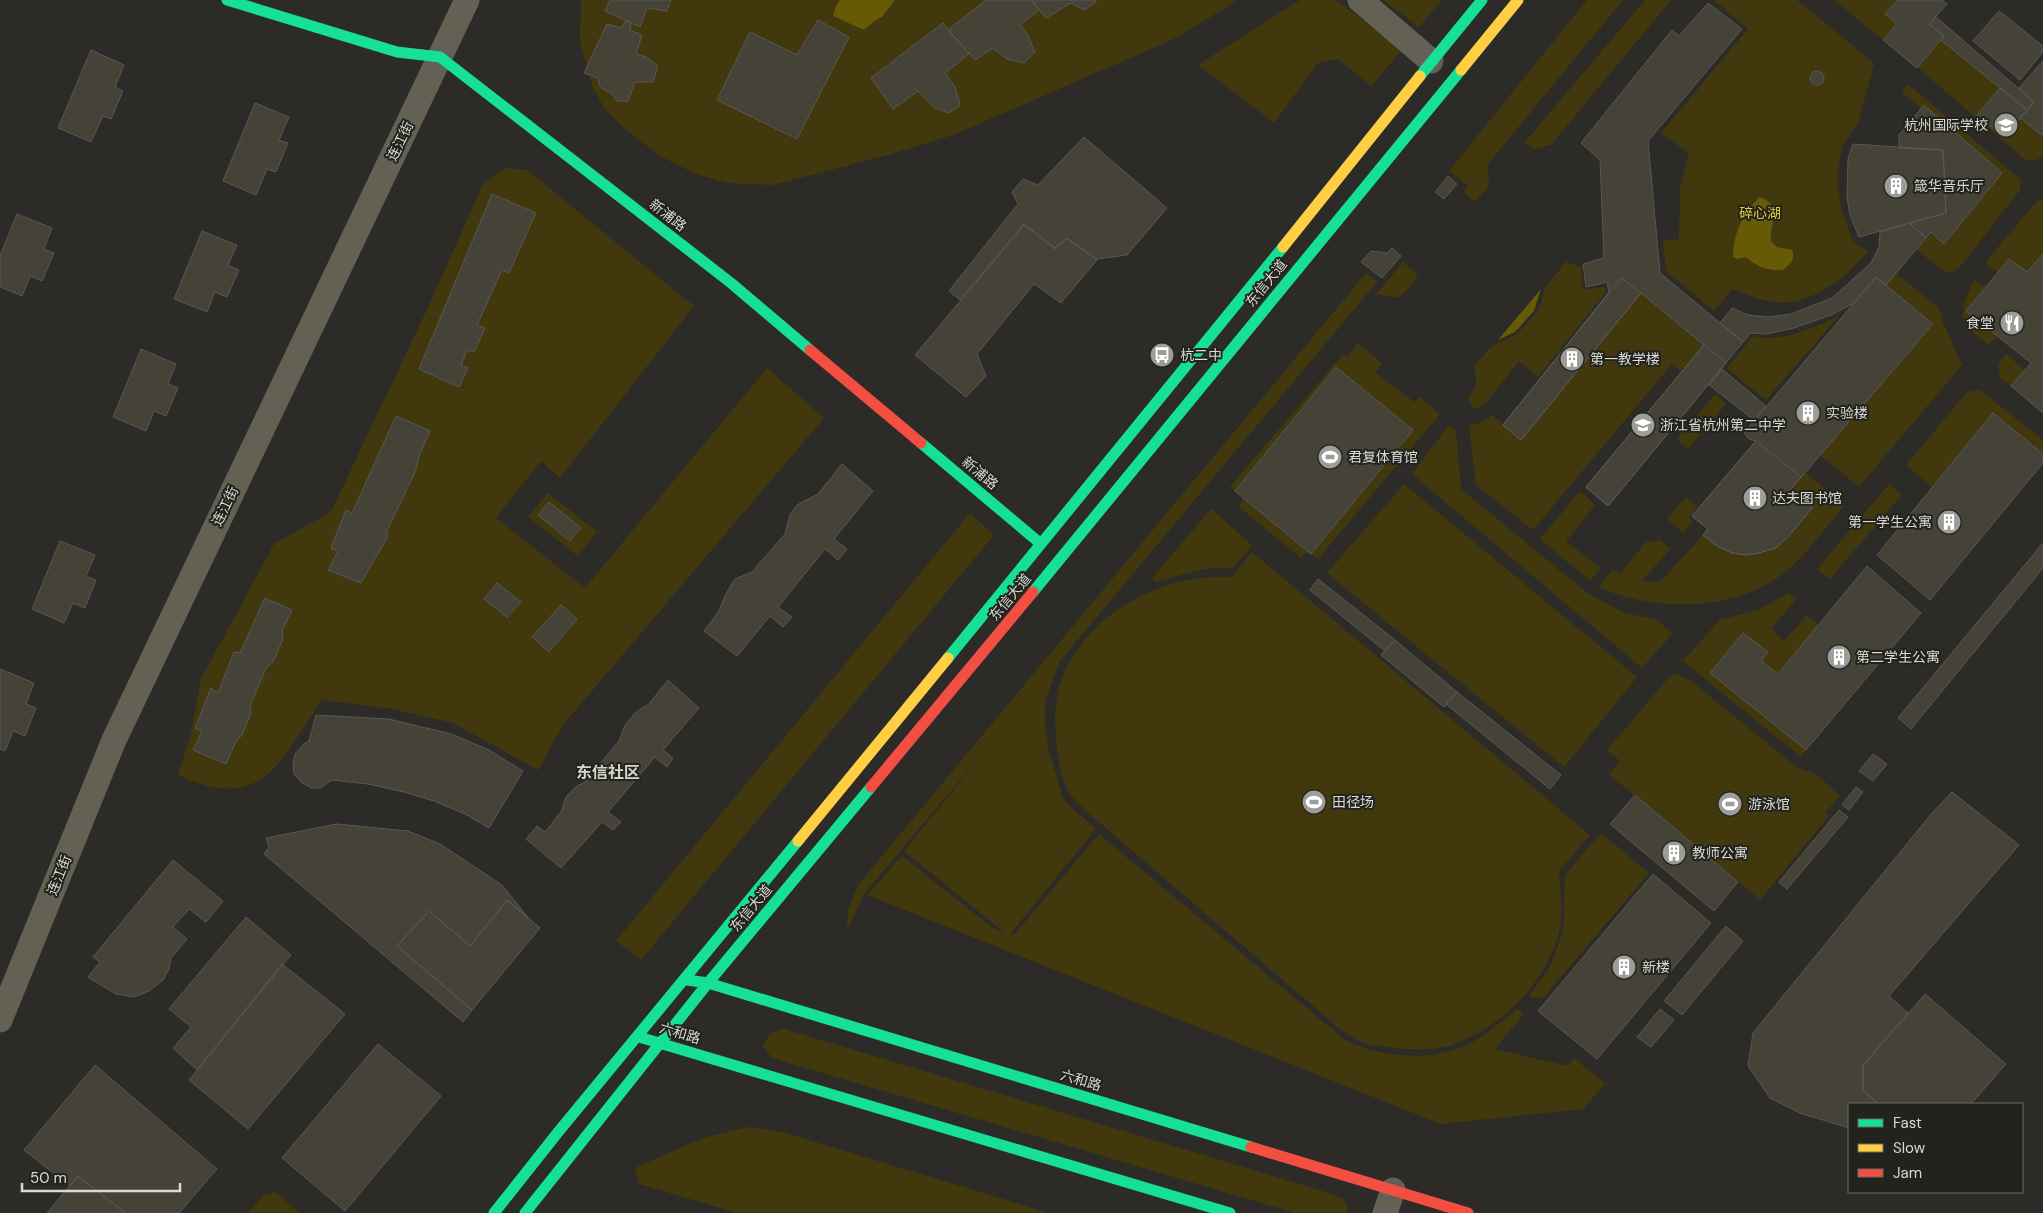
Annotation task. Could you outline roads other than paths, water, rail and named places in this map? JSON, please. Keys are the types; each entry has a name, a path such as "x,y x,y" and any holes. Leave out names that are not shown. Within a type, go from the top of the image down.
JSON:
{"main road":[{"path":"227,0 397,52 440,57"},
{"name":"东信大道","path":"494,1213 559,1131 1067,514 1482,0"},
{"name":"东信大道","path":"525,1213 708,983 1059,561 1518,0"},
{"name":"新浦路","path":"440,57 732,283 1042,544"},
{"name":"六和路","path":"684,980 708,983 1389,1202 1468,1213"},
{"name":"六和路","path":"638,1036 1230,1213"}],"street":[{"name":"连江街","path":"0,1020 114,740 467,0"},
{"path":"1360,0 1432,61"}],"place":[{"name":"杭州国际学校","path":"2006,125"},
{"name":"箴华音乐厅","path":"1896,186"},
{"name":"食堂","path":"2012,323"},
{"name":"杭二中","path":"1162,355"},
{"name":"第一教学楼","path":"1572,359"},
{"name":"实验楼","path":"1808,413"},
{"name":"浙江省杭州第二中学","path":"1643,425"},
{"name":"君复体育馆","path":"1330,457"},
{"name":"达夫图书馆","path":"1755,498"},
{"name":"第一学生公寓","path":"1949,522"},
{"name":"第二学生公寓","path":"1839,657"},
{"name":"田径场","path":"1314,802"},
{"name":"游泳馆","path":"1730,804"},
{"name":"教师公寓","path":"1674,853"},
{"name":"新楼","path":"1624,967"}],"district":[{"name":"东信社区","path":"608,772"}],"park label":[{"name":"碎心湖","path":"1760,213"}]}
